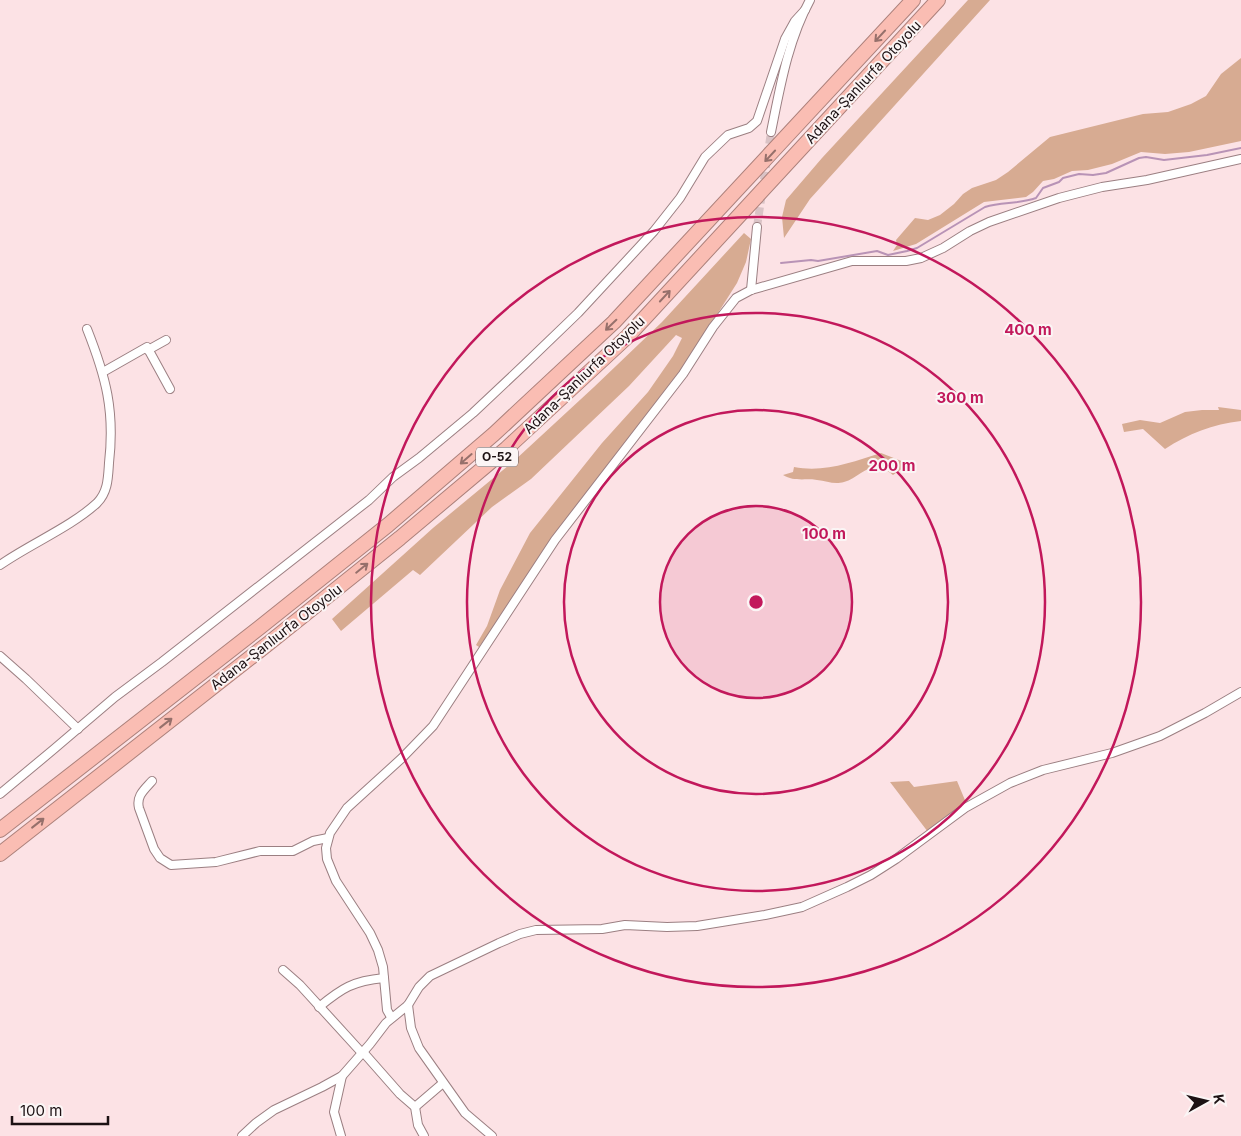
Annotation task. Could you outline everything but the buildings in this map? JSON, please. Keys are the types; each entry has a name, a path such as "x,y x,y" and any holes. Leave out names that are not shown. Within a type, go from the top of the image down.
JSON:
{"highway":[{"name":"Adana-Şanlıurfa Otoyolu","path":"0,830 380,531 494,434 614,322 913,0"},
{"name":"Adana-Şanlıurfa Otoyolu","path":"0,854 277,637 400,538 507,448 628,336 938,0"}],"street":[{"path":"771,132 786,64 810,0"},
{"path":"0,794 115,697 369,500 394,477 473,413 525,364 578,312 654,231 680,198 705,157 728,136 749,128 757,121 785,39 795,21 805,10"},
{"path":"391,1017 387,1010 383,967 370,933 336,881 326,848 328,838 347,808 402,758 432,726 555,540 677,382 713,327 736,298 751,290 852,262 906,261 920,258 934,253 989,222 1095,188 1147,180 1241,159"},
{"path":"751,290 757,227"},
{"path":"0,564 82,514 103,495 107,482 112,436 108,392 103,372 87,329"},
{"path":"148,350 166,340"},
{"path":"103,372 147,347 170,389"},
{"path":"0,656 78,729"},
{"path":"242,1136 274,1110 342,1076 391,1017 408,1005 419,986 435,974 505,940 529,932 543,930 602,929 625,925 697,926 774,914 809,904 877,871 960,812 1010,783 1043,770 1112,753 1160,736 1206,713 1241,692"},
{"path":"152,781 140,795 138,801 139,808 154,849 160,858 171,865 216,862 260,851 293,851 313,841 328,838"},
{"path":"283,970 300,985 400,1094 415,1107 416,1120 422,1133 414,1136"},
{"path":"319,1007 340,989 366,979 384,978"},
{"path":"408,1005 411,1028 416,1041 465,1113 492,1136"},
{"path":"341,1136 334,1112 342,1076"},
{"path":"415,1107 443,1083"}],"shaded area":[{"path":"968,0 990,0 810,199 784,238 782,217 786,200 822,158"},
{"path":"1241,58 1241,141 1189,152 1165,154 1141,152 1112,164 1088,170 1072,171 1054,179 1043,181 1026,197 984,202 916,244 893,251 897,245 896,240 915,218 928,220 940,215 972,188 996,180 1008,172 1050,137 1143,114 1168,112 1191,104 1206,96 1221,74"},
{"path":"744,233 751,239 746,262 737,283 683,368 557,531 515,597 479,647 476,645 487,626 500,590 530,533 602,443 648,392 673,356 682,338 676,335 629,386 531,479 492,507 420,575 413,570 341,631 332,619 433,528 515,460 594,387 662,322"},
{"path":"1218,407 1241,410 1241,421 1201,430 1165,449 1143,429 1124,432 1122,424 1140,420 1160,423 1185,412 1219,410"},
{"path":"881,453 909,464 893,475 879,467 867,470 840,483 813,479 795,479 783,475 793,472 794,467 827,468"},
{"path":"909,781 914,787 957,781 967,805 928,832 890,782"}],"waterway":[{"path":"781,263 818,261 877,251 888,255 907,251 917,248 985,207 1036,198 1043,188 1059,182 1063,178 1079,174 1093,175 1106,173 1139,158 1146,157 1164,160 1207,155 1241,148"}],"tunnel":[{"path":"757,227 771,132"}]}
